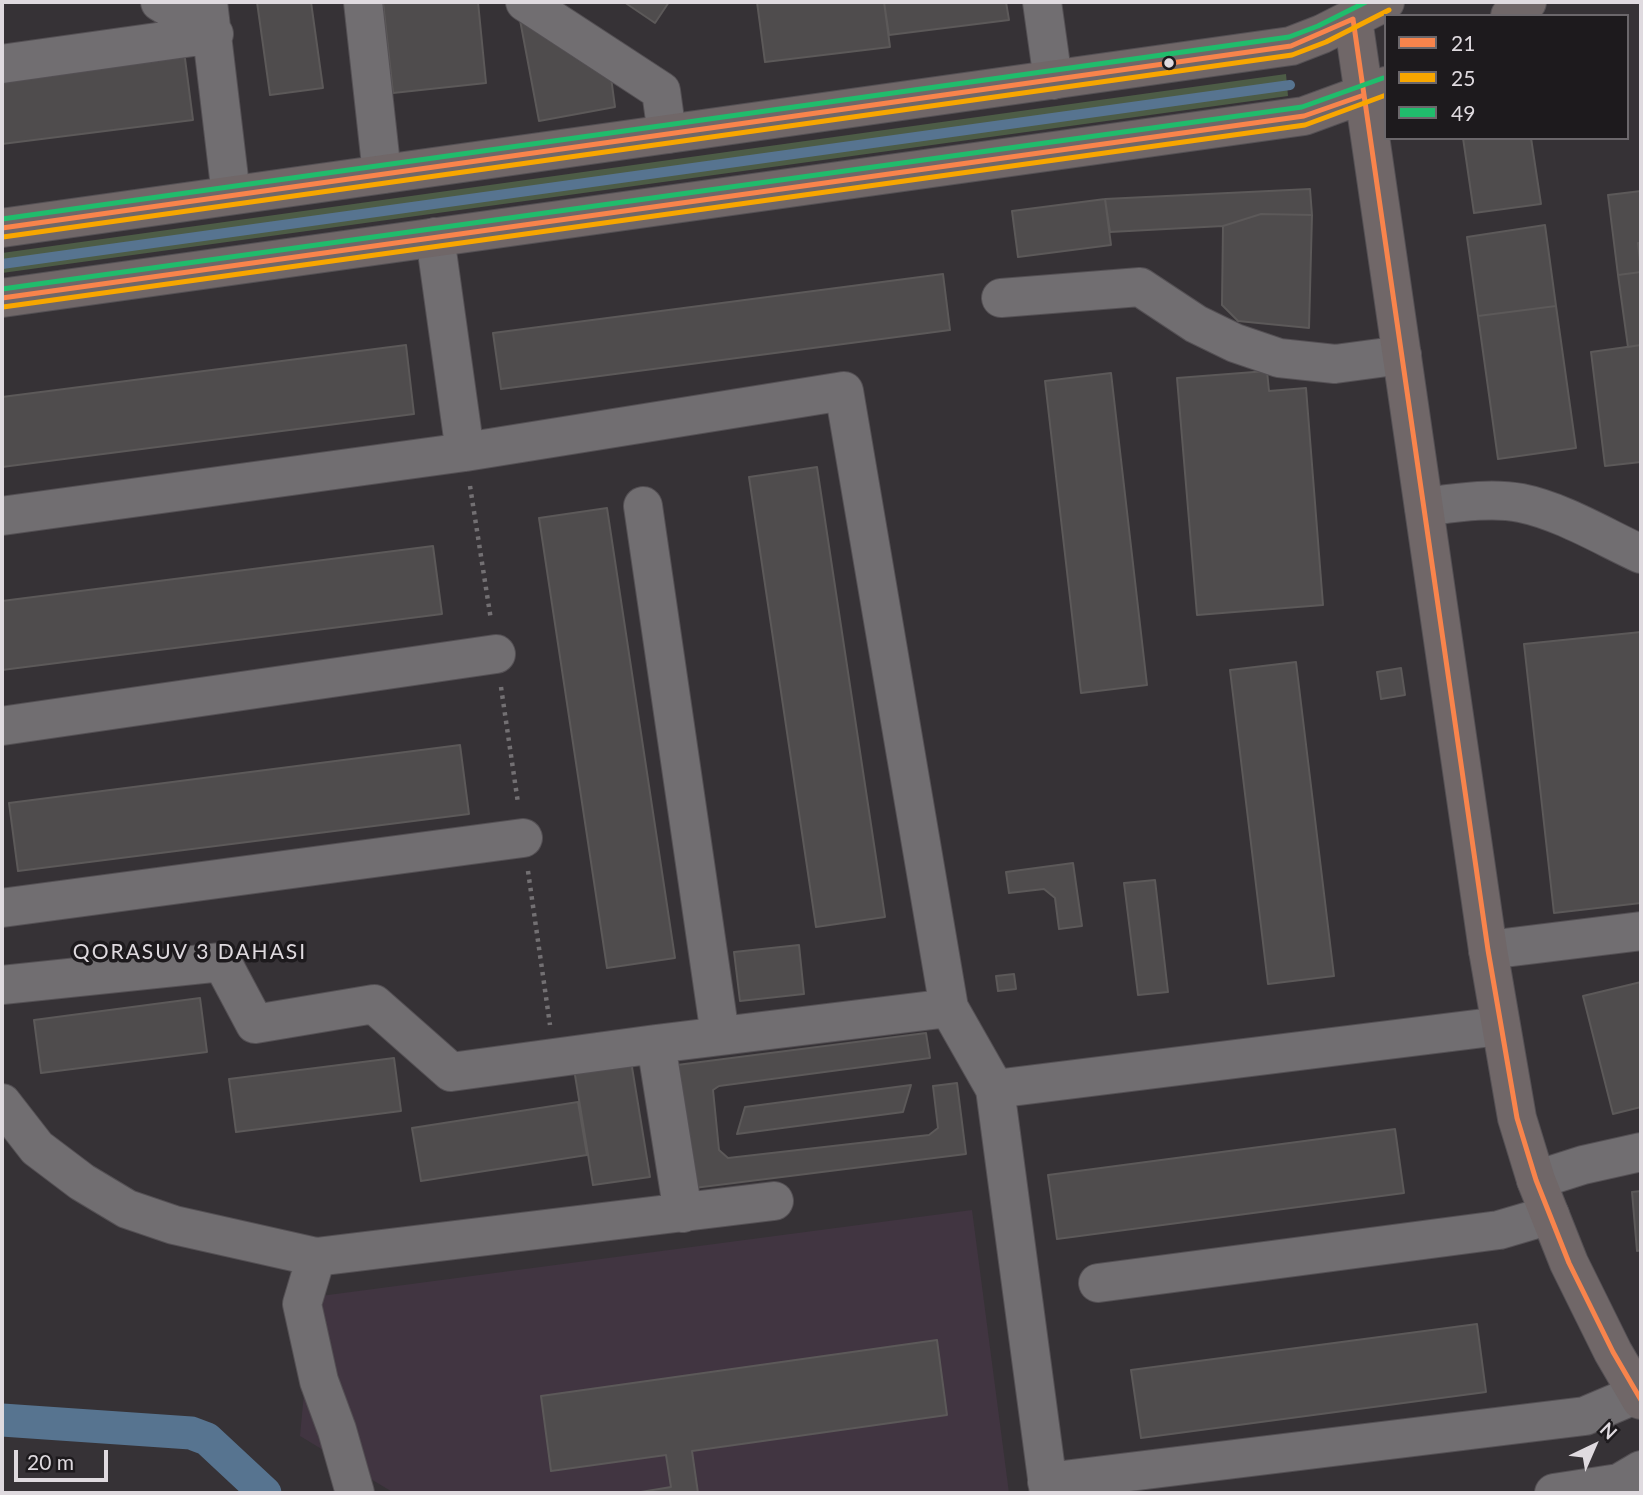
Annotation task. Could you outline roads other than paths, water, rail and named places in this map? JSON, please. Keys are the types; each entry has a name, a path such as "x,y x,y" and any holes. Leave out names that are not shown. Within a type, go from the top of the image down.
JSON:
{"main road":[{"path":"1512,14 1527,2"},
{"path":"2,228 1292,46 1363,7 1375,91 1402,355 1488,950 1517,1118 1536,1180 1590,1308 1639,1397"},
{"path":"2,298 1304,116 1375,91"}],"street":[{"path":"160,2 211,18"},
{"path":"363,2 382,174"},
{"path":"525,2 662,91 667,134"},
{"path":"1042,2 1053,80"},
{"path":"2,64 211,18"},
{"path":"211,18 231,195"},
{"path":"435,237 465,452"},
{"path":"1001,298 1140,287 1196,324 1236,343 1279,358 1335,364 1402,355"},
{"path":"2,516 465,452 844,391 949,1008 995,1089 1048,1488 1585,1416 1639,1397"},
{"path":"1424,507 1487,501 1520,503 1545,509 1641,554"},
{"path":"643,506 720,1035"},
{"path":"2,726 496,654"},
{"path":"2,908 523,838"},
{"path":"1488,950 1641,931"},
{"path":"2,985 222,962 255,1024 374,1004 451,1072 720,1035 949,1008"},
{"path":"995,1089 1500,1027"},
{"path":"656,1044 683,1213"},
{"path":"2,1103 37,1148 82,1182 127,1209 174,1225 316,1257 774,1201"},
{"path":"1536,1180 1583,1165 1641,1152"},
{"path":"1098,1283 1499,1230 1550,1215"},
{"path":"316,1257 302,1304 319,1381 337,1430 355,1493"},
{"path":"1555,1493 1619,1483 1641,1470"}],"waterway":[{"path":"2,264 1290,85"},
{"path":"2,1420 191,1433 207,1439 265,1493"}],"district":[{"name":"QORASUV 3 DAHASI","path":"190,952"}]}
